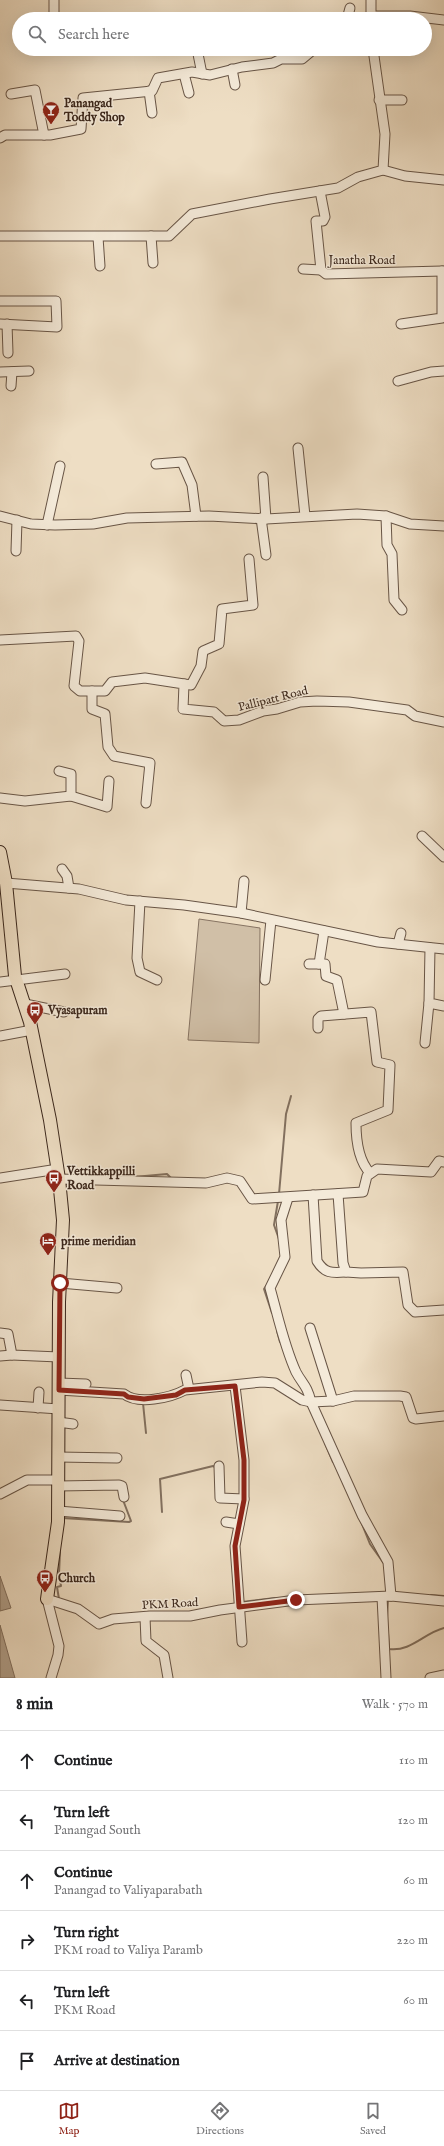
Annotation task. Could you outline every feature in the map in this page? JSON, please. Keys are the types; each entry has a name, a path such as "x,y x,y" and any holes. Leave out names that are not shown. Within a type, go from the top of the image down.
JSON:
{"main road":[{"path":"0,852 6,883 15,976 32,1030 59,1174 63,1220 60,1283 58,1511 47,1600"}],"street":[{"path":"54,0 54,12"},
{"path":"371,0 371,12"},
{"path":"349,12 350,8"},
{"path":"432,19 444,20"},
{"path":"198,56 202,74"},
{"path":"0,138 5,135 44,135 69,133 82,129 83,98 149,91 152,90 158,78 192,72 210,75 272,63 281,59 302,59 306,56"},
{"path":"374,56 385,134 383,170"},
{"path":"232,70 235,85"},
{"path":"184,74 189,93"},
{"path":"11,94 35,90 44,135"},
{"path":"149,91 152,113"},
{"path":"379,100 402,100"},
{"path":"0,236 169,236 192,214 338,188 358,177 383,170 405,176 444,180"},
{"name":"Janatha Road","path":"320,191 325,217 323,221 316,221 321,270 326,274 392,268 443,271 442,318 401,324"},
{"path":"151,236 153,263"},
{"path":"98,237 100,266"},
{"path":"303,269 321,270"},
{"path":"0,301 56,302 57,326 4,324 8,353"},
{"path":"0,372 29,371"},
{"path":"398,381 431,372 444,371"},
{"path":"11,386 12,372"},
{"path":"298,448 305,516"},
{"path":"156,464 182,462 192,485 196,516"},
{"path":"47,525 60,466"},
{"path":"264,477 263,519 266,555"},
{"path":"0,516 31,524 47,525 93,524 127,518 196,516 263,519 357,514 386,516 410,524 444,526"},
{"path":"386,516 387,545 392,554 394,600 402,610"},
{"path":"16,551 17,520"},
{"path":"0,640 76,636 79,641 74,686 80,691 104,690 112,682 145,678 191,685 201,666 203,651 219,644 222,609 253,605 249,559"},
{"name":"Pallipatt Road","path":"184,684 183,709 214,712 224,721 239,720 263,711 277,709 300,702 317,700 349,702 406,710 415,716 444,722"},
{"path":"92,691 92,709 105,714 108,747 114,756 150,763 146,803"},
{"path":"59,771 72,774 71,796"},
{"path":"0,798 25,801 71,796 108,807 109,781"},
{"path":"422,836 444,857"},
{"path":"62,869 68,876 69,888"},
{"path":"241,913 244,881"},
{"path":"6,883 69,888 140,901 241,913 378,942 444,949"},
{"path":"140,901 137,958 140,972 157,980"},
{"path":"264,980 271,920"},
{"path":"319,964 324,930"},
{"path":"398,944 401,934"},
{"path":"425,1043 430,1003 430,948"},
{"path":"309,964 325,964 326,976 337,980 344,1014"},
{"path":"0,982 65,974"},
{"path":"430,1003 444,1006"},
{"path":"25,1004 64,1012"},
{"path":"318,1028 318,1019 321,1016 371,1012 377,1062 390,1064 388,1110 356,1123 356,1133 364,1167 370,1173"},
{"path":"0,1036 32,1030"},
{"path":"0,1178 59,1174 206,1183 227,1178 240,1181 252,1200 363,1192 367,1176 377,1168 431,1172 439,1161 444,1162"},
{"path":"338,1194 343,1264 346,1272"},
{"path":"313,1195 317,1261 322,1269 328,1273 346,1272 361,1274 403,1272 408,1305 414,1312 444,1310"},
{"path":"288,1198 282,1220 285,1257 270,1288 283,1337 297,1372 308,1388 307,1401 362,1515 388,1562 386,1596 386,1678"},
{"path":"60,1283 117,1288"},
{"path":"310,1328 333,1401"},
{"path":"0,1333 8,1334 12,1354"},
{"path":"0,1356 12,1354 59,1357"},
{"path":"186,1375 189,1390"},
{"path":"59,1387 124,1394 128,1397 144,1399 176,1395 189,1390 262,1382 275,1383 307,1401 333,1401 354,1396 406,1397 413,1418 444,1416"},
{"path":"59,1387 86,1384"},
{"path":"235,1386 244,1460 244,1499 235,1546 242,1642"},
{"path":"38,1408 39,1392"},
{"path":"0,1405 58,1410"},
{"path":"58,1422 73,1424"},
{"path":"58,1457 117,1458"},
{"path":"219,1466 220,1498 244,1499"},
{"path":"0,1494 27,1480 118,1485 122,1486 124,1497"},
{"path":"58,1511 120,1516"},
{"path":"226,1522 239,1524"},
{"name":"PKM Road","path":"47,1600 78,1608 100,1624 113,1620 145,1617 190,1616 239,1607 296,1600 386,1596 444,1601"},
{"path":"47,1600 59,1646 58,1655 50,1678"},
{"path":"145,1617 146,1641 164,1655 168,1678"},
{"path":"430,1678 444,1676"}],"shaded area":[{"path":"199,919 260,928 259,1043 188,1040"},
{"path":"0,1576 11,1608 0,1611"},
{"path":"0,1625 15,1678 0,1678"}],"waterway":[{"path":"279,1194 286,1114 291,1096"},
{"path":"134,1177 167,1174 172,1179"},
{"path":"278,1201 274,1225 279,1239"},
{"path":"266,1286 264,1289 272,1313"},
{"path":"277,1331 280,1342"},
{"path":"143,1403 146,1433"},
{"path":"325,1443 333,1462"},
{"path":"162,1512 160,1479 213,1466 215,1467"},
{"path":"62,1518 129,1522 131,1521 123,1500"},
{"path":"360,1519 370,1544 385,1565"},
{"path":"59,1599 57,1587 61,1586 59,1574 60,1552"},
{"path":"431,1595 444,1596"},
{"path":"242,1602 275,1598"},
{"path":"387,1617 388,1599"},
{"path":"158,1612 183,1612"},
{"path":"388,1633 389,1649 397,1649 411,1645 437,1630 444,1628"}],"place":[{"name":"Panangad Toddy Shop","path":"51,125"},
{"name":"Vyasapuram","path":"35,1025"},
{"name":"Vettikkappilli Road","path":"54,1193"},
{"name":"prime meridian","path":"48,1256"},
{"name":"Church","path":"45,1593"}],"route":[{"path":"60,1283 59,1390 124,1394 128,1397 144,1399 176,1395 185,1390 235,1386 239,1429 244,1460 244,1500 235,1546 239,1607 296,1600"}]}
